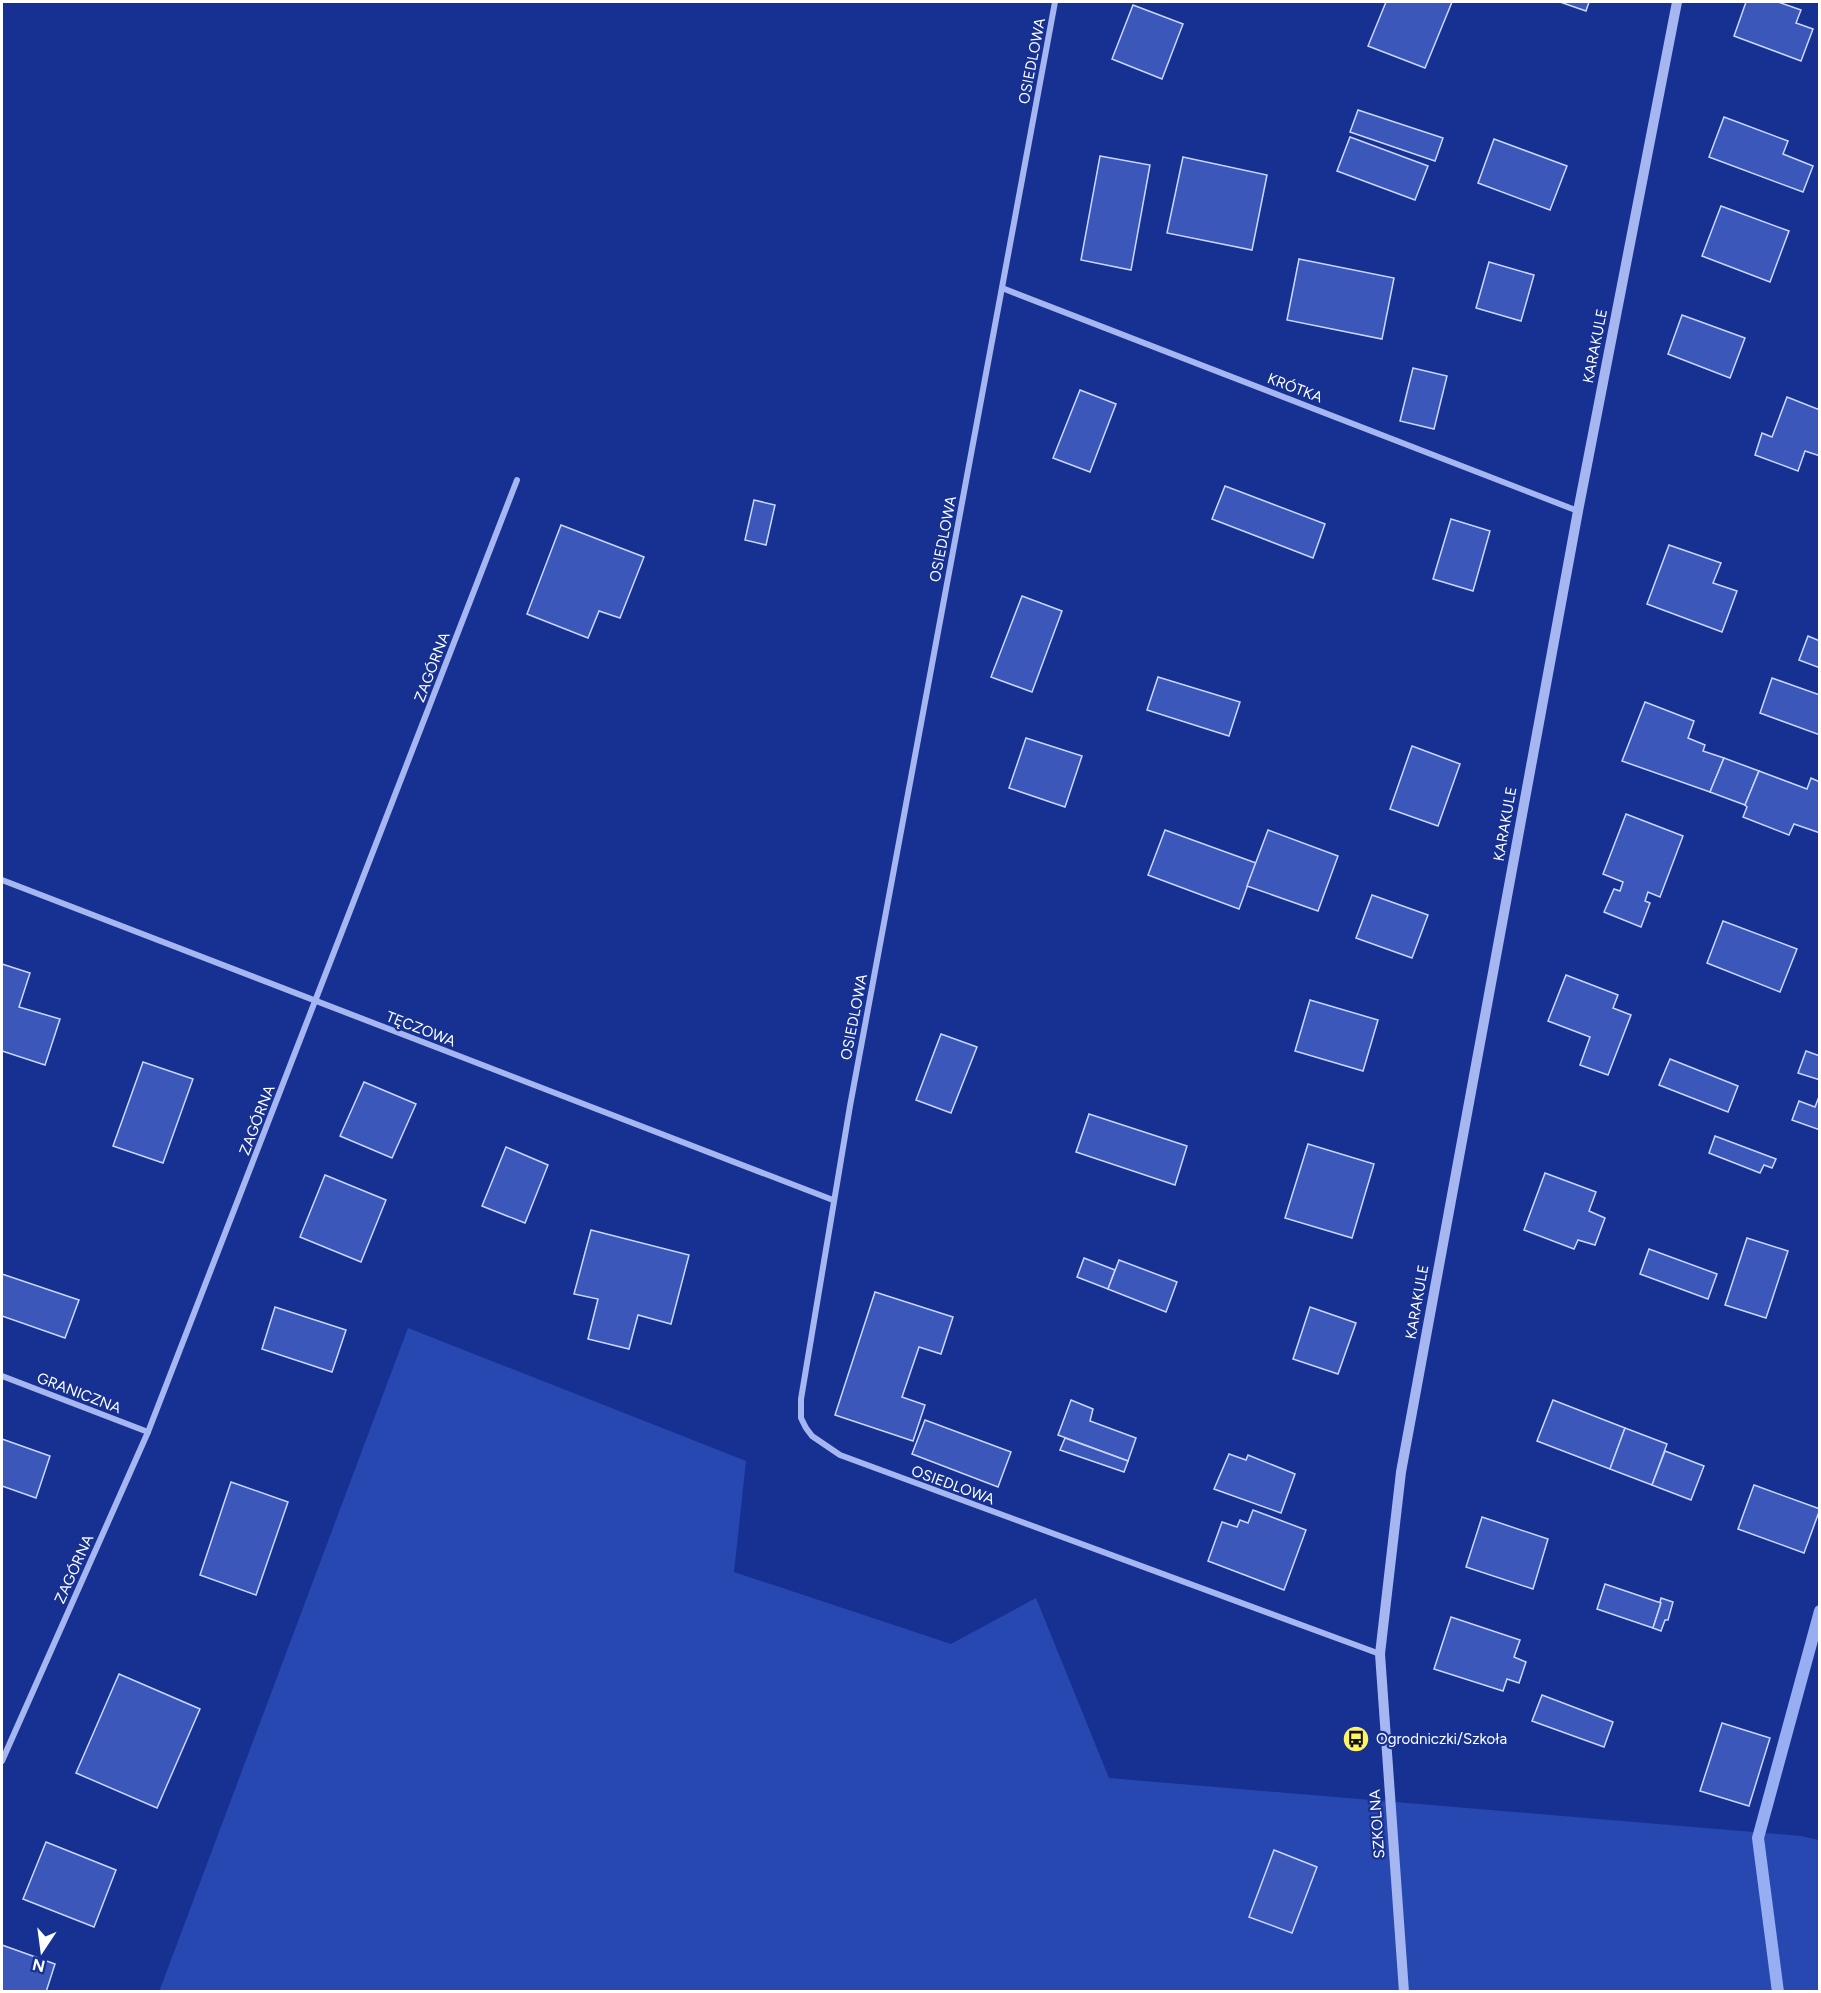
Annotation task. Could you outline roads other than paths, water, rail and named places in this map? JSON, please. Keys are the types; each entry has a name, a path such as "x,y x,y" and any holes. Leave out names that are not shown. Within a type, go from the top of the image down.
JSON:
{"street":[{"name":"OSIEDLOWA","path":"1055,2 833,1200 801,1399 801,1418 813,1436 826,1447 851,1460 1380,1654"},
{"name":"KARAKULE","path":"1380,1654 1401,1472 1578,511 1677,2"},
{"name":"KRÓTKA","path":"1002,288 1578,511"},
{"name":"ZAGÓRNA","path":"2,1761 148,1432 517,480"},
{"name":"TĘCZOWA","path":"2,880 833,1200"},
{"name":"GRANICZNA","path":"2,1376 148,1432"},
{"name":"SZKOLNA","path":"1380,1654 1404,1992"}],"waterway":[{"path":"1778,1992 1758,1838 1820,1611"}],"place":[{"name":"Ogrodniczki/Szkoła","path":"1356,1739"}]}
